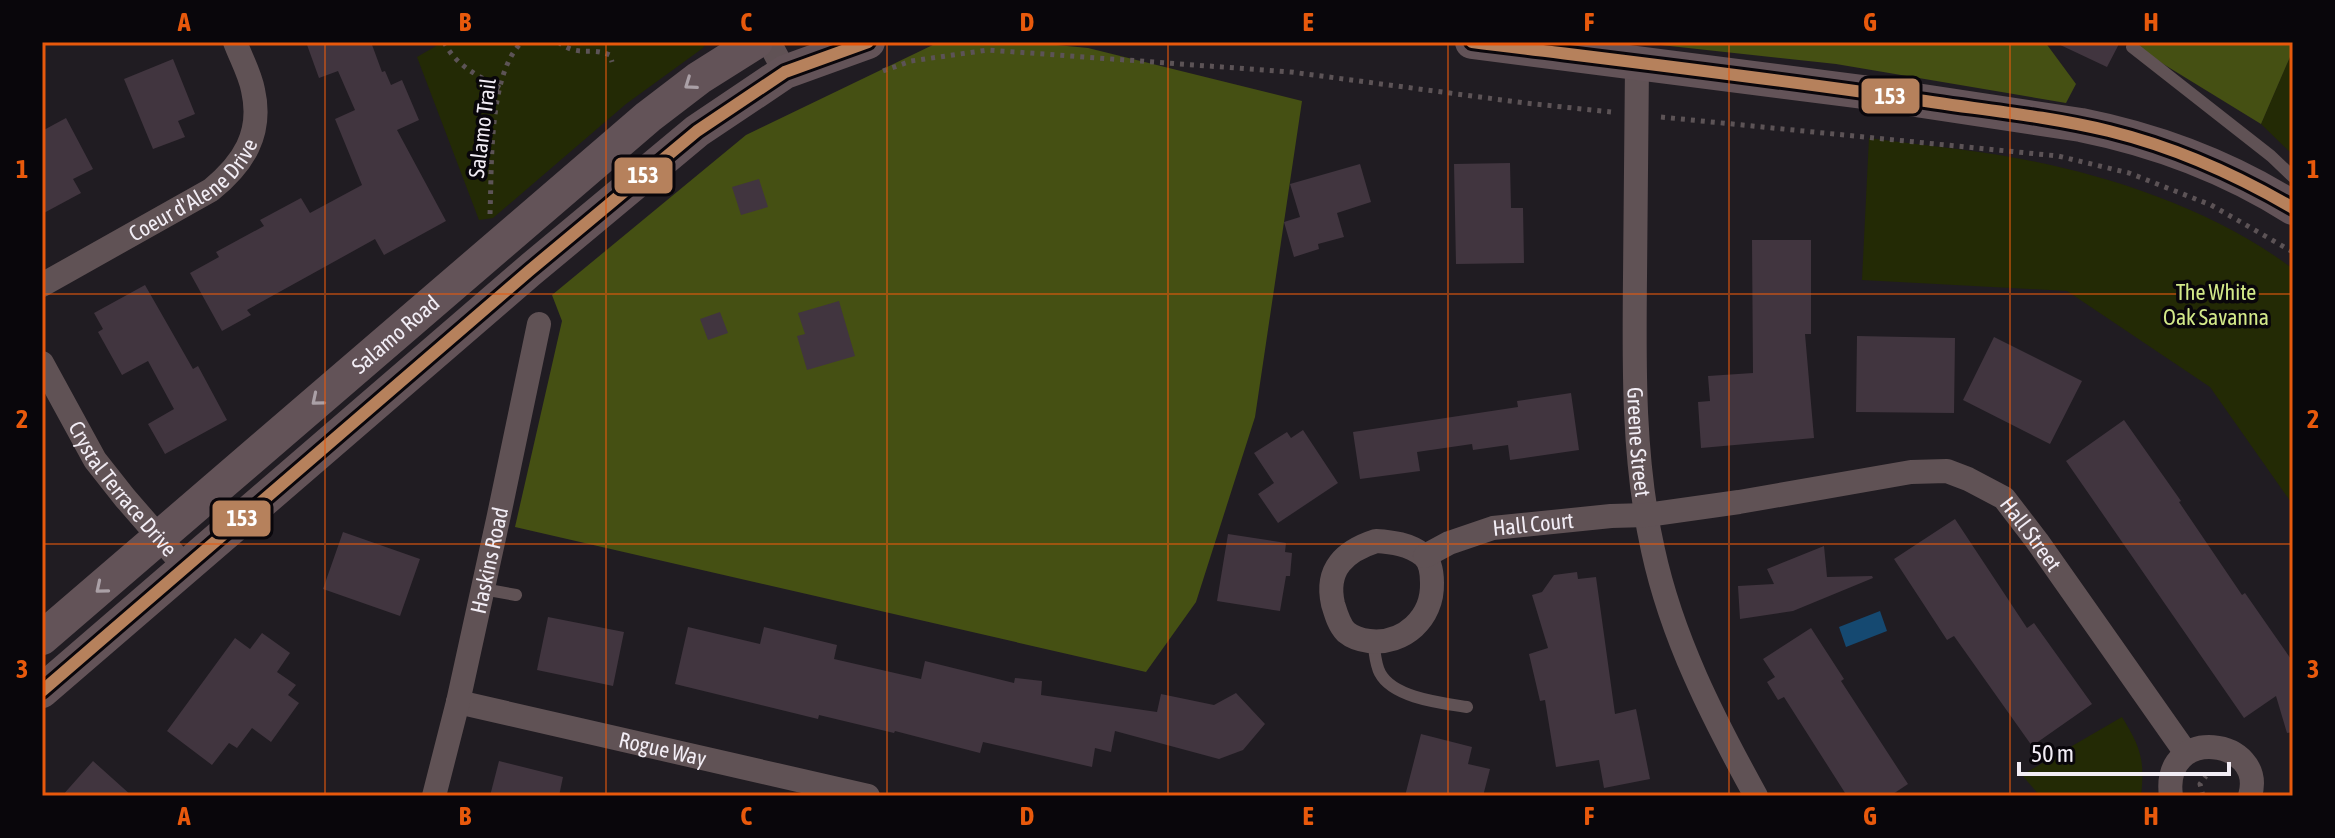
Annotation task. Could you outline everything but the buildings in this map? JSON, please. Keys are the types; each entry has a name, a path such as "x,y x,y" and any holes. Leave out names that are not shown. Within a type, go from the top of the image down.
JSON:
{"main road":[{"name":"Salamo Road","path":"42,638 659,107 756,42"},
{"name":"Salamo Road","path":"42,691 674,149 721,113 785,72 868,42"},
{"path":"1472,42 1878,94 2108,130 2211,165 2293,208"}],"street":[{"name":"Coeur d'Alene Drive","path":"42,285 211,190 230,175 245,155 256,121 253,90 235,42"},
{"path":"769,42 785,72"},
{"name":"Greene Street","path":"1637,64 1634,361 1639,452 1647,515 1653,551 1681,643 1703,696 1756,796"},
{"name":"Haskins Road","path":"434,796 458,702 539,324"},
{"name":"Crystal Terrace Drive","path":"42,363 95,460 186,568"},
{"name":"Hall Street","path":"1647,515 1911,472 1947,471 1968,479 2004,498 2012,508 2186,753"},
{"name":"Hall Court","path":"1425,556 1449,543 1493,528 1647,515"},
{"path":"1376,541 1394,542 1425,556 1432,572 1432,592 1427,609 1416,625 1401,637 1385,643 1363,640 1348,633 1340,624 1331,595 1333,575 1341,560 1358,547 1376,541"},
{"name":"Rogue Way","path":"458,702 868,796"},
{"path":"2171,796 2169,784 2174,767 2186,753 2203,746 2221,747 2238,756 2248,772 2252,790 2250,796"}],"lane":[{"path":"2132,47 2271,156 2293,177"},
{"path":"483,589 516,595"},
{"path":"1373,642 1379,671 1387,684 1427,701 1467,707"}],"path":[{"path":"444,42 449,53 461,65 500,88"},
{"name":"Salamo Trail","path":"490,223 494,125 500,88 508,60 522,42"},
{"path":"558,42 570,50 601,51 610,55 612,62"},
{"path":"870,76 911,61 988,50 1291,72 1597,110"},
{"path":"1673,118 2058,156 2129,173 2211,205 2293,252"},
{"path":"2203,796 2200,784 2203,778 2215,773"}],"green space":[{"path":"443,42 707,42 626,104 493,218 479,220 417,57"},
{"path":"939,42 1025,42 1088,48 1302,101 1255,417 1196,602 1146,672 515,527 562,321 552,295 746,135"},
{"path":"1633,42 2045,42 2076,84 2066,103 1836,64"},
{"path":"2137,42 2293,42 2293,50 2261,124 2142,51"},
{"path":"2293,50 2293,155 2261,124"},
{"name":"The White Oak Savanna","path":"1869,138 2016,158 2125,185 2231,230 2293,269 2293,505 2210,387 2067,291 1862,280"},
{"path":"2122,717 2140,755 2141,796 2040,796 2022,775"}],"water":[{"path":"1880,611 1887,631 1846,647 1839,627"}],"transit line":[{"name":"153","path":"42,691 529,271 697,131 785,72 868,42"},
{"name":"153","path":"1472,42 1797,83 2084,125 2180,153 2293,208"}]}
